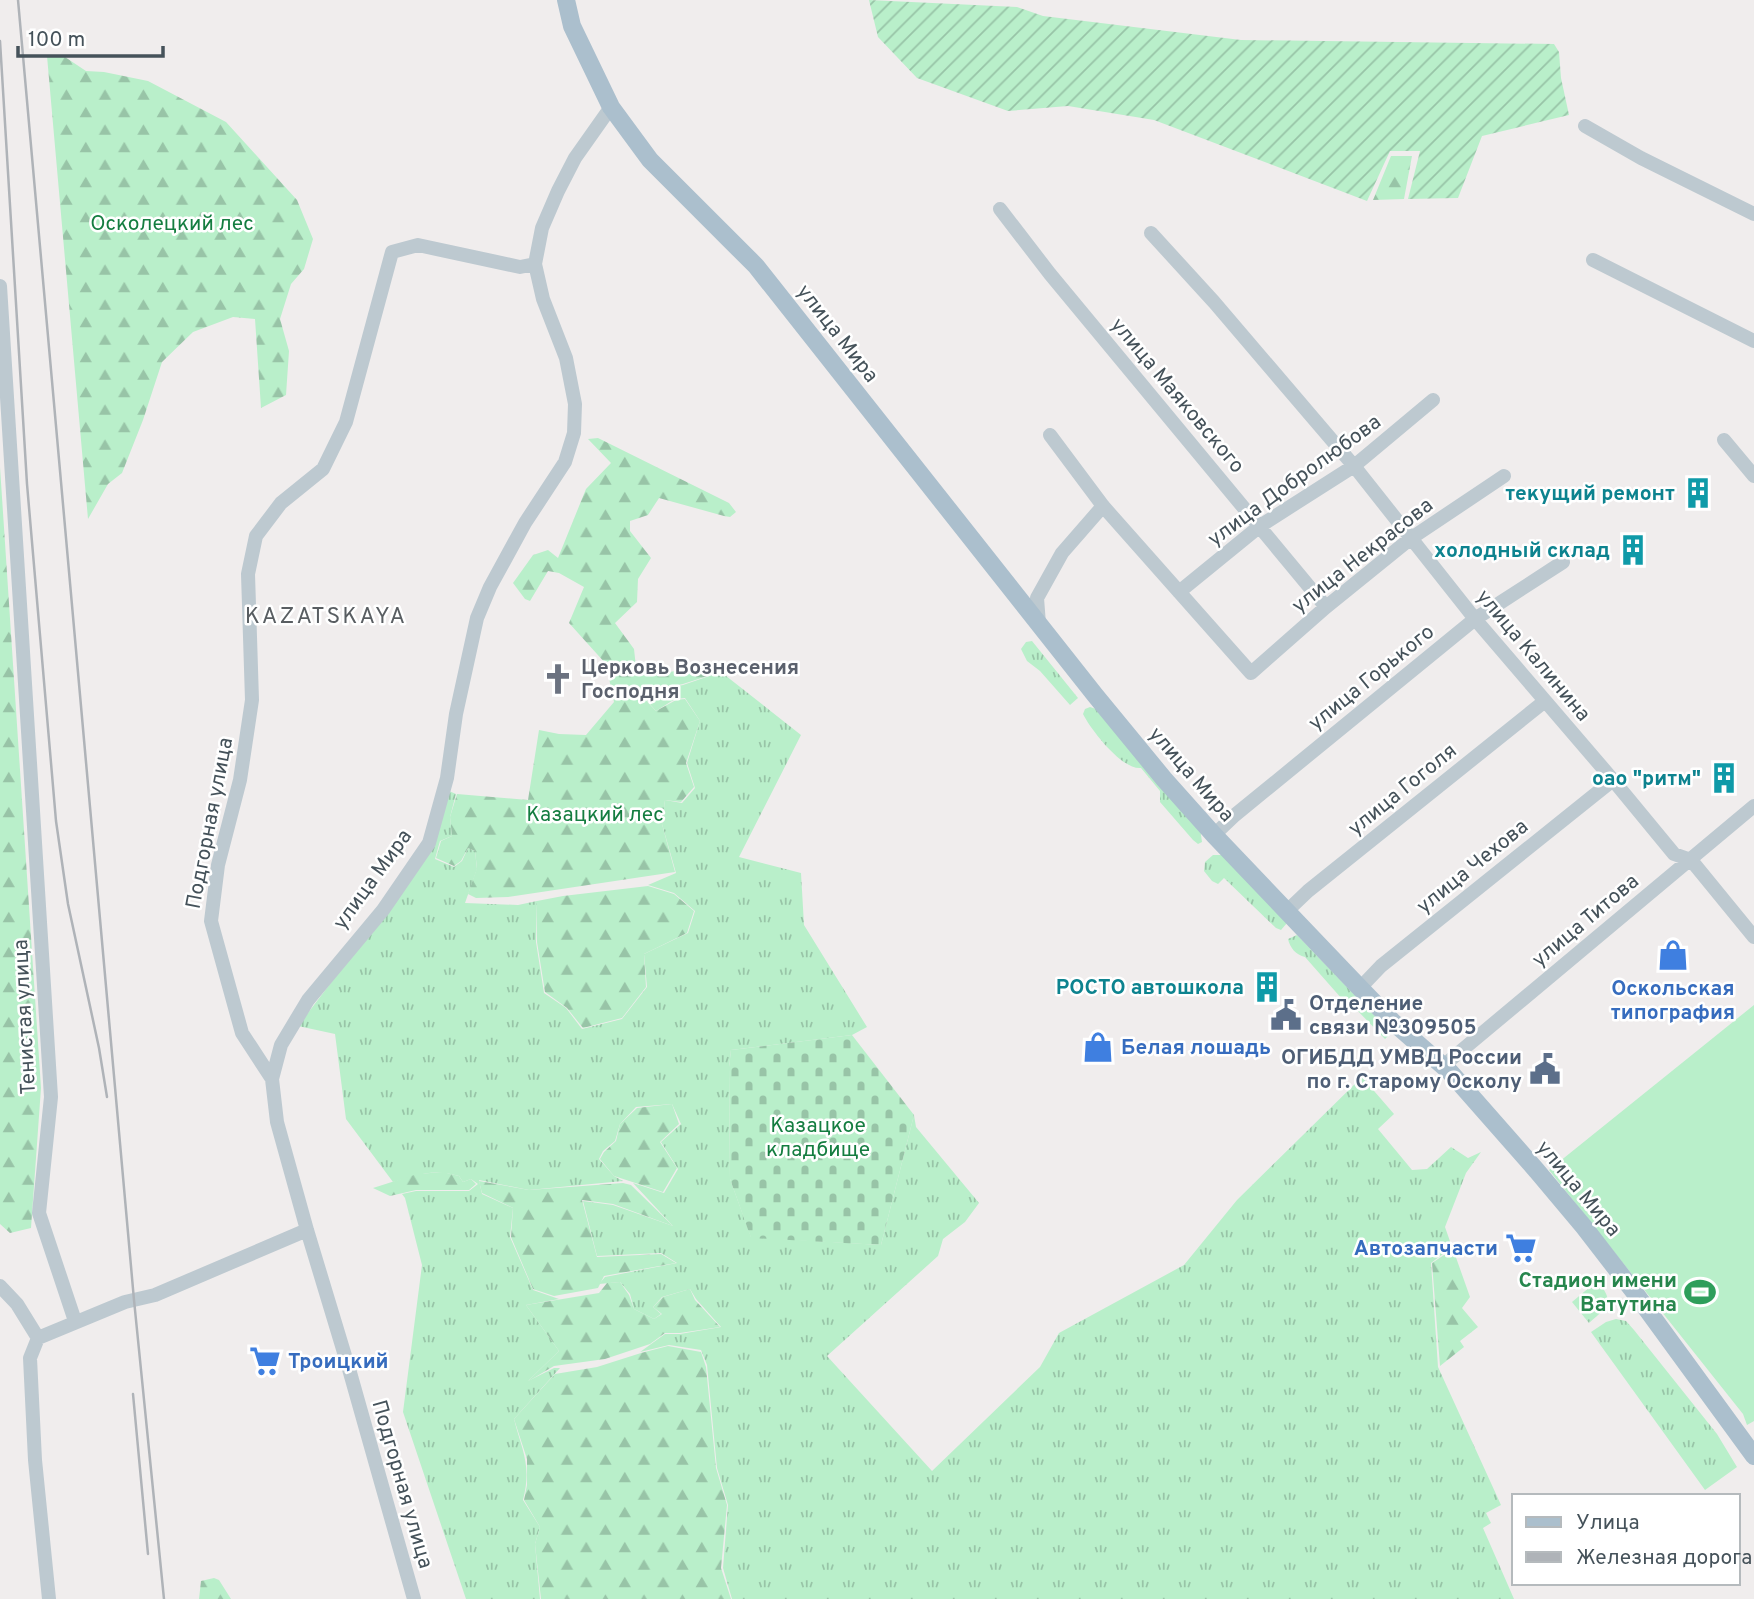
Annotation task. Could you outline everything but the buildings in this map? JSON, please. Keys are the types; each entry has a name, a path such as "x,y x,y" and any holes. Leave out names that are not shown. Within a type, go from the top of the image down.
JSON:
{"main road":[{"name":"улица Мира","path":"566,0 572,26 611,107 650,160 756,266 1164,779 1286,912 1393,1022 1443,1066 1584,1227 1754,1456"}],"street":[{"name":"улица Мира","path":"272,1079 281,1045 308,1000 383,910 429,843 447,778 456,713 477,618 525,523 565,462 574,433 575,404 566,358 543,299 535,264 542,228 558,191 575,158 611,107"},
{"path":"1585,126 1754,214"},
{"name":"улица Маяковского","path":"1000,209 1049,274 1326,607"},
{"name":"улица Калинина","path":"1151,233 1214,302 1354,467 1475,620 1674,854 1691,860 1754,937"},
{"name":"Подгорная улица","path":"414,1599 277,1122 272,1079 242,1033 211,921 218,866 240,780 251,700 248,574 256,536 281,503 323,469 346,422 392,252 418,245 520,267 535,264"},
{"path":"1592,260 1754,341"},
{"name":"Тенистая улица","path":"0,286 51,1097 39,1213 75,1321"},
{"name":"улица Добролюбова","path":"1179,592 1260,526 1354,467 1433,400"},
{"path":"1051,435 1103,506 1179,592"},
{"path":"1724,440 1754,476"},
{"name":"улица Некрасова","path":"1179,592 1251,673 1326,607 1410,539 1504,476"},
{"path":"1039,624 1037,598 1062,553 1103,506"},
{"name":"улица Горького","path":"1214,835 1245,806 1475,620 1563,562"},
{"name":"улица Гоголя","path":"1286,912 1308,891 1545,701"},
{"name":"улица Чехова","path":"1360,988 1381,966 1613,780"},
{"name":"улица Титова","path":"1443,1066 1754,806"},
{"path":"49,1599 35,1460 30,1358 38,1338 125,1302 158,1299 307,1230"},
{"path":"0,1286 17,1304 38,1338"}],"green space":[{"path":"869,0 1017,7 1043,16 1241,40 1554,44 1559,52 1561,78 1569,115 1482,136 1458,198 1408,199 1420,151 1390,151 1367,201 1154,120 1068,106 1008,111 917,78 878,37"},
{"name":"Осколецкий лес","path":"47,56 65,57 86,71 148,81 226,122 297,200 313,239 304,269 291,284 280,319 289,351 286,395 261,408 255,319 233,317 193,332 162,362 122,473 108,484 88,519"},
{"path":"1391,156 1412,156 1404,199 1373,200"},
{"name":"Казацкий лес","path":"598,438 729,503 736,512 730,517 724,516 659,498 648,515 630,521 630,531 651,558 638,579 637,602 615,623 634,649 637,676 718,661 720,672 683,684 639,693 656,711 676,700 685,699 700,721 686,763 694,787 681,802 665,800 662,824 675,872 508,897 476,898 468,894 477,868 475,851 468,848 461,861 454,866 436,858 441,841 452,836 450,817 457,794 528,800 539,730 586,735 614,702 606,664 569,623 584,587 559,573 548,571 530,601 525,599 513,583 533,555 548,550 558,558 586,489 611,463 588,439"},
{"path":"0,467 41,1088 31,1228 10,1233 0,1224"},
{"path":"1032,641 1078,698 1070,705 1040,671 1027,661 1021,649 1026,642"},
{"path":"721,672 801,735 739,857 801,873 804,925 867,1027 852,1035 731,1050 730,1179 751,1237 881,1245 914,1115 916,1127 979,1203 965,1222 943,1239 938,1256 827,1356 932,1471 1040,1367 1059,1333 1184,1265 1237,1200 1362,1077 1394,1114 1378,1129 1412,1170 1427,1169 1451,1147 1468,1158 1481,1152 1466,1173 1445,1227 1452,1247 1431,1263 1438,1367 1501,1505 1486,1513 1491,1523 1483,1528 1514,1599 732,1599 723,1568 728,1505 717,1468 707,1365 701,1350 669,1345 640,1352 665,1334 721,1327 690,1289 662,1297 653,1307 661,1314 654,1319 634,1309 630,1294 620,1282 599,1284 605,1277 677,1263 661,1253 597,1256 583,1201 613,1205 673,1226 633,1183 664,1193 678,1169 661,1142 681,1124 672,1104 636,1107 620,1124 615,1141 603,1151 599,1159 614,1176 623,1181 529,1190 479,1180 482,1194 513,1208 510,1237 533,1290 559,1299 526,1305 559,1351 528,1381 554,1368 560,1368 514,1419 526,1467 523,1500 540,1527 535,1544 540,1599 466,1599 403,1412 422,1265 402,1194 416,1191 469,1191 478,1184 471,1179 463,1182 459,1176 441,1173 426,1173 393,1182 346,1119 335,1034 298,1026 400,892 449,791 456,794 450,817 452,836 440,841 435,859 454,867 462,861 468,848 475,851 477,869 465,903 518,905 537,901 536,942 544,993 566,1008 582,1029 622,1019 647,987 644,954 688,933 695,911 674,893 648,885 676,873 662,824 665,800 682,803 695,788 687,763 700,721 685,698 675,699 656,711 641,694 683,685"},
{"path":"1090,707 1099,710 1200,828 1202,842 1198,844 1193,840 1160,802 1160,791 1141,768 1125,763 1100,739 1083,714 1085,709"},
{"path":"1213,855 1222,855 1287,923 1281,930 1224,878 1218,884 1212,881 1204,871 1205,862"},
{"name":"Казацкий лес","path":"648,886 674,894 694,911 687,933 644,954 646,987 622,1018 583,1028 567,1008 545,992 537,942 537,901"},
{"path":"1297,935 1391,1033 1385,1039 1354,1007 1342,999 1305,957 1294,951 1288,939"},
{"name":"Стадион имени Ватутина","path":"1754,1005 1754,1421 1747,1425 1743,1414 1549,1170"},
{"name":"Казацкое кладбище","path":"852,1035 914,1115 881,1245 751,1238 730,1179 731,1050"},
{"path":"672,1104 679,1124 660,1142 677,1168 663,1192 614,1176 600,1159 616,1141 620,1124 637,1108"},
{"path":"443,1172 459,1176 463,1182 471,1179 476,1184 469,1190 416,1190 390,1196 373,1188 417,1174"},
{"path":"479,1181 529,1190 623,1183 631,1185 673,1226 613,1204 582,1200 597,1257 661,1254 676,1263 604,1276 598,1288 554,1296 533,1289 511,1237 513,1208 482,1193"},
{"path":"1453,1249 1470,1297 1462,1308 1478,1327 1460,1341 1464,1347 1440,1366 1432,1263"},
{"path":"1597,1281 1608,1299 1601,1313 1589,1323 1572,1302"},
{"path":"620,1282 634,1309 654,1319 662,1314 653,1307 663,1297 690,1289 695,1300 720,1327 665,1333 650,1344 605,1359 554,1366 527,1382 559,1351 526,1305 599,1293 607,1283"},
{"path":"1616,1319 1626,1321 1634,1330 1717,1434 1737,1467 1705,1490 1591,1332"},
{"path":"668,1346 701,1352 706,1367 716,1468 727,1505 721,1568 731,1599 541,1599 535,1544 540,1527 524,1500 527,1459 514,1419 555,1374 597,1367"},
{"path":"214,1578 219,1580 231,1599 199,1599 201,1581"}],"railway":[{"path":"18,0 134,1300 164,1599"},
{"path":"0,41 27,484 56,821 68,904 107,1097"},
{"path":"133,1394 148,1554"}],"place":[{"name":"текущий ремонт","path":"1698,493"},
{"name":"холодный склад","path":"1633,550"},
{"name":"Церковь Вознесения Господня","path":"558,679"},
{"name":"оао \"ритм\"","path":"1724,778"},
{"name":"Оскольская типография","path":"1673,955"},
{"name":"РОСТО автошкола","path":"1267,987"},
{"name":"Отделение связи №309505","path":"1286,1015"},
{"name":"Белая лошадь","path":"1098,1047"},
{"name":"ОГИБДД УМВД России по г. Старому Осколу","path":"1545,1069"},
{"name":"Автозапчасти","path":"1521,1248"},
{"name":"Стадион имени Ватутина","path":"1700,1292"},
{"name":"Троицкий","path":"265,1361"}],"district":[{"name":"KAZATSKAYA","path":"326,615"}]}
